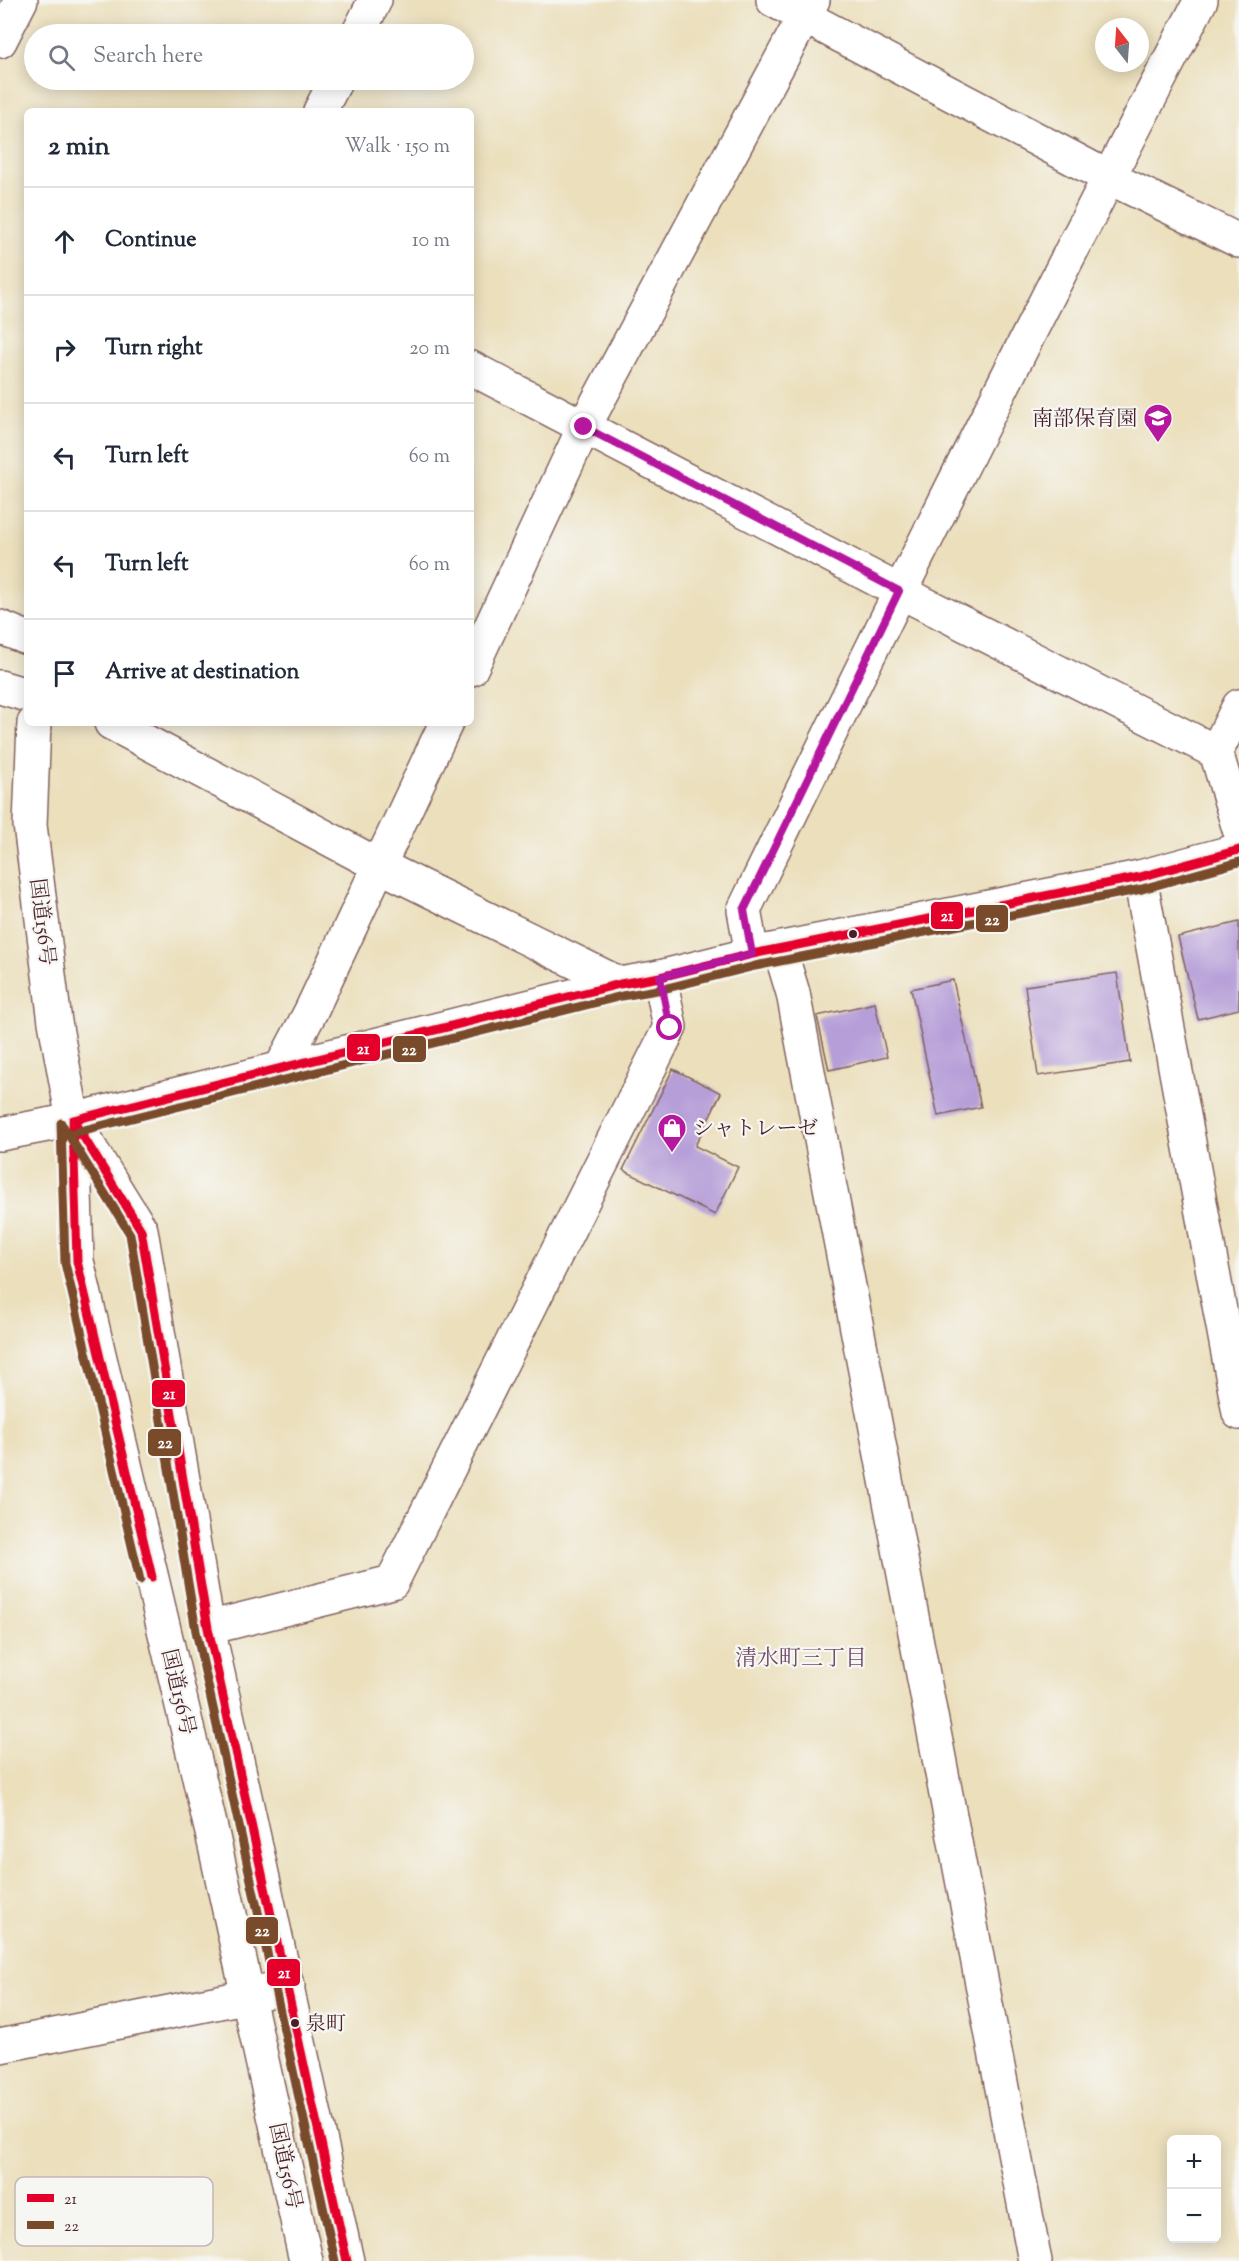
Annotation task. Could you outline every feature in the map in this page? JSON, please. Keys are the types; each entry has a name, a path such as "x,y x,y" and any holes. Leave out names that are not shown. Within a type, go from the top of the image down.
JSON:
{"main road":[{"path":"0,41 21,0"},
{"path":"363,24 375,0"},
{"path":"773,0 808,8 1108,177 1239,241"},
{"path":"1035,2261 793,993 766,952 744,910 899,591 1108,177 1201,0"},
{"path":"474,663 584,427 808,8"},
{"path":"322,108 331,90"},
{"path":"474,370 899,591 1216,752"},
{"path":"0,627 24,637"},
{"path":"0,687 24,694"},
{"path":"1239,706 1216,752 1239,829"},
{"name":"国道156号","path":"34,726 30,825 56,1022 73,1120 77,1261 249,1996 306,2261"},
{"path":"117,726 380,866 620,984"},
{"path":"282,1068 445,726"},
{"path":"0,1134 73,1120 620,984 766,952 1140,877 1239,850"},
{"path":"1140,877 1239,1413"},
{"path":"208,1628 392,1582 670,1028 660,977"},
{"name":"国道156号","path":"73,1120 141,1230 208,1628 288,1986 346,2261"},
{"path":"0,2046 249,1996 288,1986"}],"building":[{"path":"1239,922 1239,1009 1198,1019 1178,937"},
{"path":"1117,973 1130,1062 1038,1076 1025,986"},
{"path":"953,980 981,1107 938,1116 911,989"},
{"path":"875,1003 887,1057 829,1070 817,1016"},
{"path":"673,1069 721,1093 695,1146 738,1167 715,1215 623,1170"}],"transit line":[{"name":"21","path":"73,1120 620,984 660,977 752,954 1140,877 1239,850"},
{"name":"22","path":"76,1132 622,996 663,989 755,966 1142,889 1239,862"},
{"name":"21","path":"73,1120 141,1230 208,1628 347,2261"},
{"name":"22","path":"61,1123 65,1263 140,1580"},
{"name":"21","path":"73,1123 77,1261 152,1577"},
{"name":"22","path":"63,1126 130,1234 196,1631 335,2261"}],"place":[{"name":"南部保育園","path":"1158,444"},
{"name":"シャトレーゼ","path":"672,1154"},
{"name":"泉町","path":"295,2023"}],"district":[{"name":"清水町三丁目","path":"801,1657"}],"route":[{"path":"584,427 899,591 744,910 752,954 660,977 670,1028"}]}
